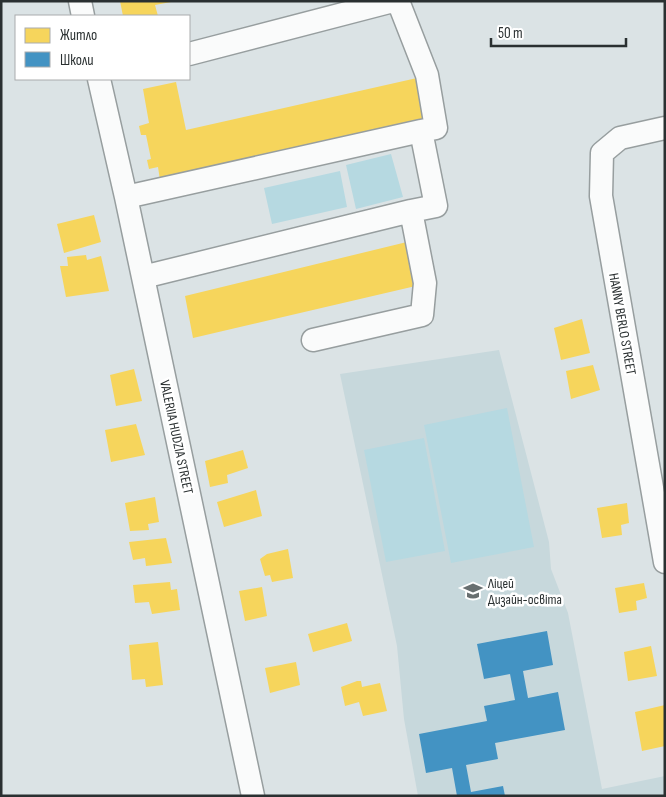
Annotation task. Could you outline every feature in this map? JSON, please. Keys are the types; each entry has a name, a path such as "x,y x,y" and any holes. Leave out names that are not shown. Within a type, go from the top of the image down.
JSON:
{"street":[{"path":"80,1 83,15"},
{"path":"190,54 393,1"},
{"path":"126,197 436,128 428,84 398,1"},
{"name":"VALERIIA HUDZIA STREET","path":"99,80 126,197 253,796"},
{"name":"HANNY BERLO STREET","path":"665,128 620,138 602,153 601,196 665,562"},
{"path":"143,277 436,206 421,131"},
{"path":"312,340 422,315 425,282 411,211"}],"shaded area":[{"path":"391,154 403,197 356,209 346,165"},
{"path":"340,171 347,207 272,224 264,188"},
{"name":"Ліцей Дизайн-освіта","path":"499,350 549,542 551,569 568,613 602,789 665,776 665,796 418,796 404,719 397,646 340,374"},
{"path":"507,408 534,547 451,563 424,425"},
{"path":"424,438 445,551 386,562 364,450"}],"building: Житло":[{"path":"120,1 171,1 155,5 158,15 123,15"},
{"path":"417,78 427,125 160,180 158,167 149,169 147,160 151,159 146,135 141,135 139,126 149,123 143,89 176,82 186,130"},
{"path":"94,215 101,242 64,253 57,224"},
{"path":"411,241 420,285 193,338 185,296"},
{"path":"86,255 87,260 101,256 109,291 66,297 60,266 68,266 67,257"},
{"path":"582,319 590,353 561,360 554,328"},
{"path":"593,365 600,390 571,399 566,371"},
{"path":"134,369 142,401 116,406 110,375"},
{"path":"136,424 145,455 111,462 105,430"},
{"path":"243,450 248,468 227,475 228,483 210,487 205,461"},
{"path":"256,490 262,516 224,527 217,502"},
{"path":"155,497 159,522 148,524 149,530 130,531 125,503"},
{"path":"627,503 629,523 621,525 622,535 602,538 597,508"},
{"path":"166,538 172,563 146,566 145,558 133,560 129,542"},
{"path":"288,549 293,578 272,582 270,575 265,576 260,559 267,554"},
{"path":"170,582 171,590 177,589 180,610 152,614 149,602 135,603 133,585"},
{"path":"644,583 647,598 636,601 637,610 619,613 615,588"},
{"path":"262,587 267,616 245,621 239,591"},
{"path":"347,623 352,641 313,652 308,634"},
{"path":"158,642 163,685 146,687 145,679 132,680 129,645"},
{"path":"651,646 657,676 628,681 624,652"},
{"path":"296,662 300,685 270,693 265,668"},
{"path":"361,681 362,687 380,683 387,711 363,716 359,702 345,706 341,687"},
{"path":"665,705 665,746 642,751 635,712"}],"building: Школи":[{"path":"547,631 553,665 523,671 528,698 558,692 565,730 495,743 498,759 466,765 471,792 503,786 505,796 457,796 452,768 426,773 419,734 487,721 484,706 515,700 510,674 484,679 477,644"}],"place":[{"name":"Ліцей Дизайн-освіта","path":"473,591"}]}
